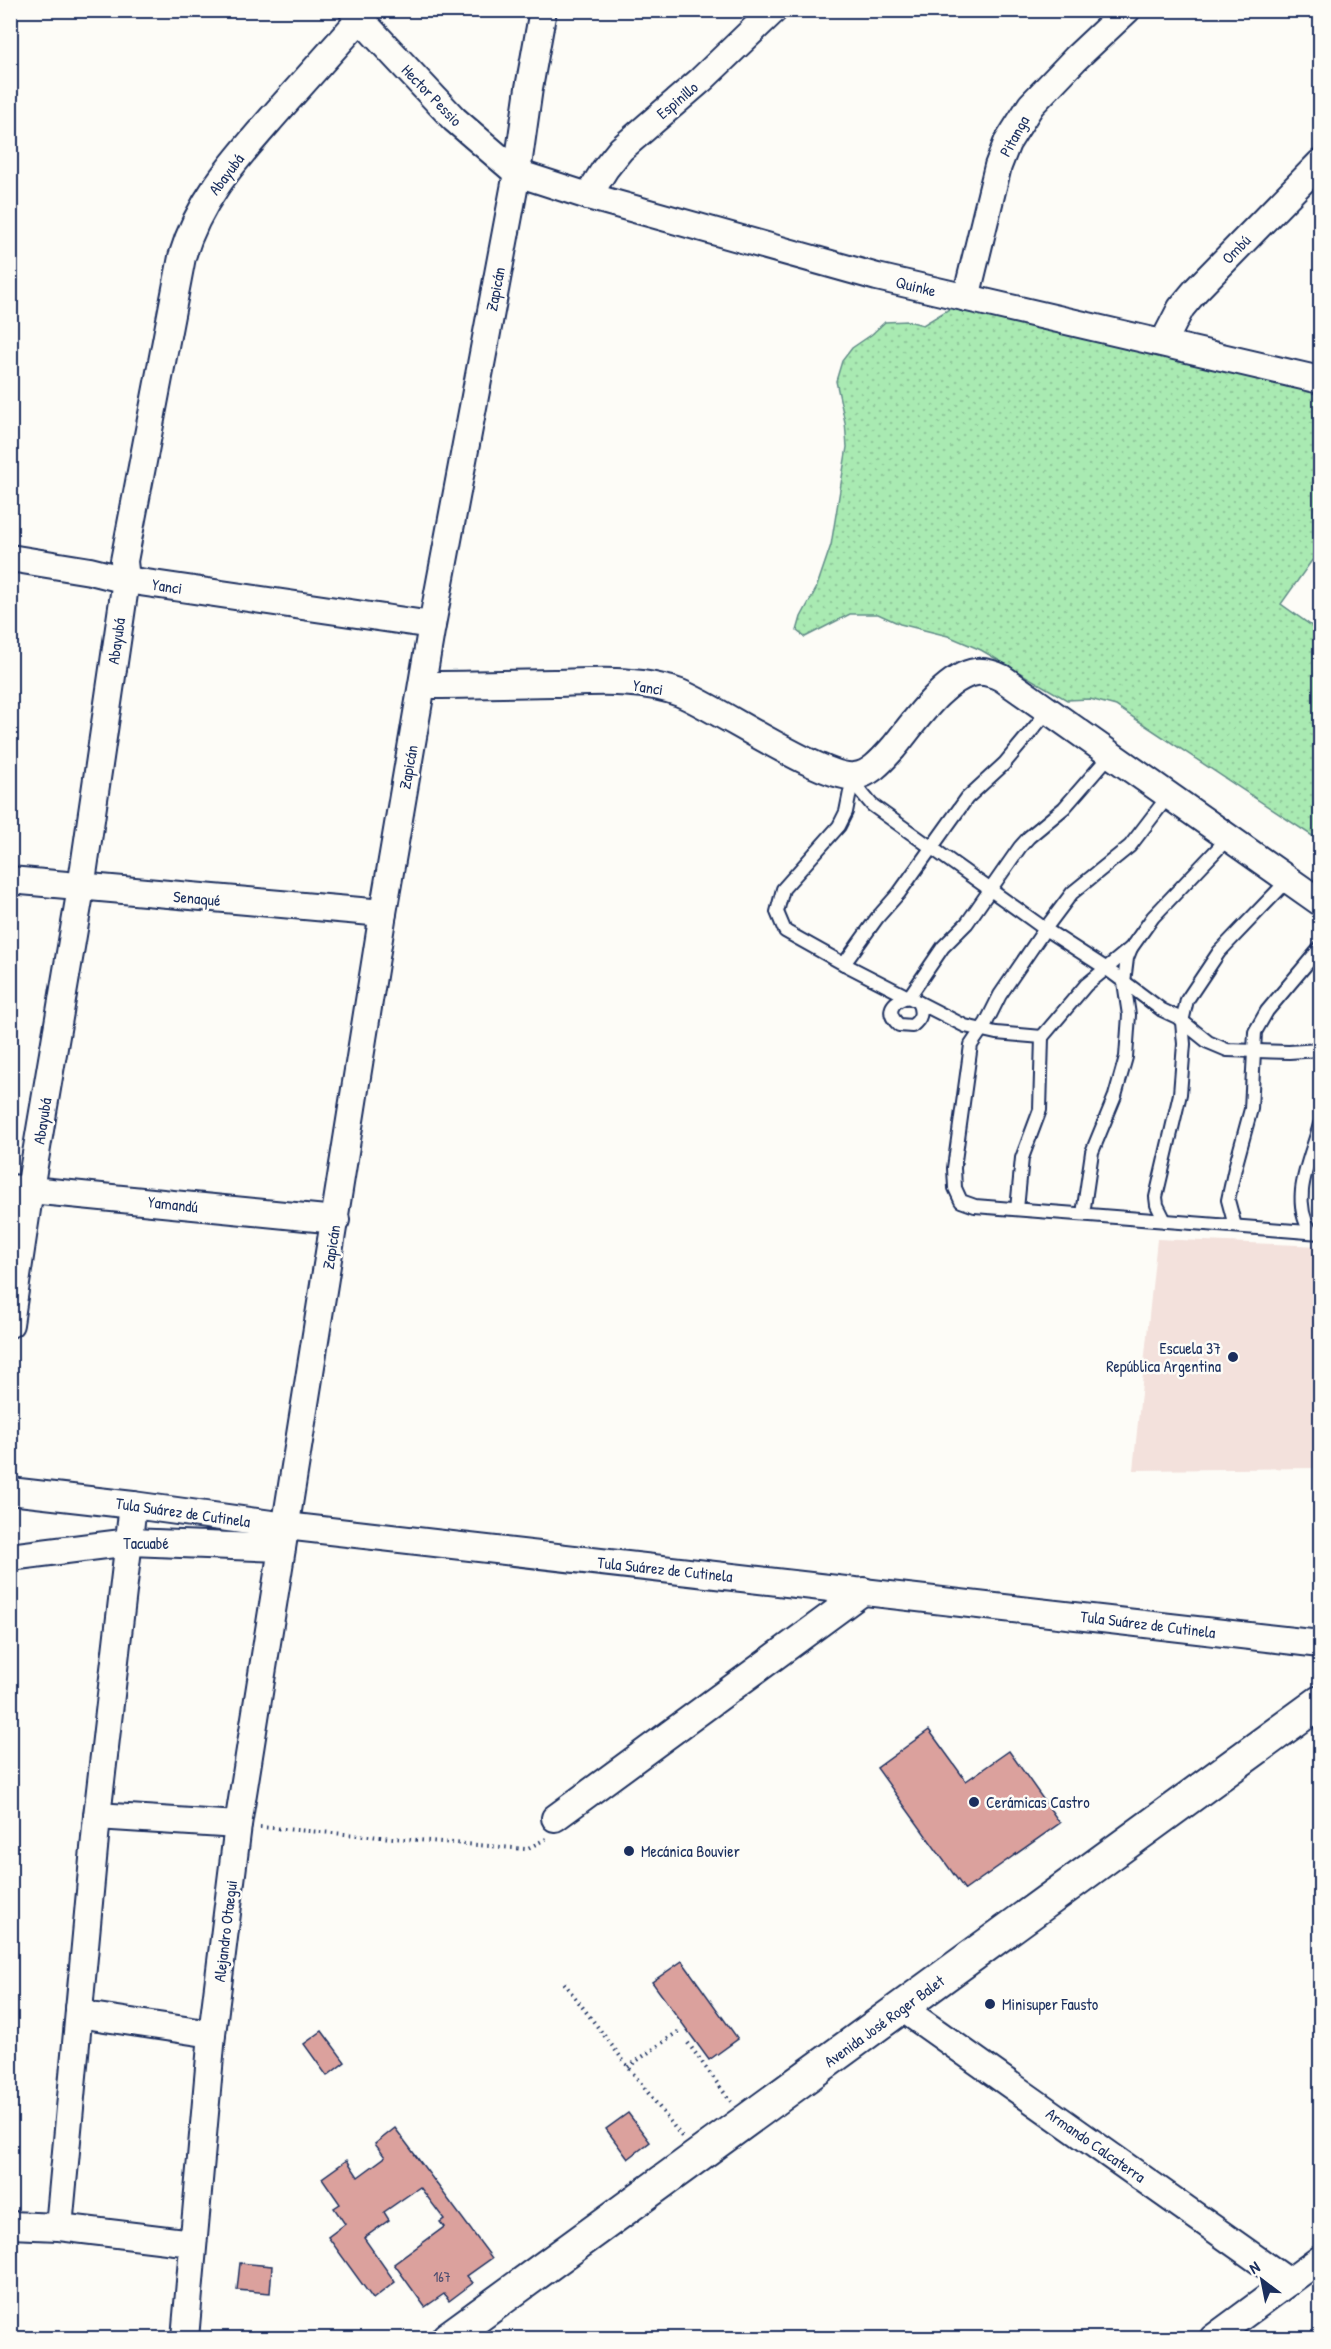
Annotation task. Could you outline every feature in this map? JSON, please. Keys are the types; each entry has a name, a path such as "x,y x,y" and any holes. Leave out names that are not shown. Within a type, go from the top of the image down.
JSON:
{"street":[{"name":"Zapicán","path":"284,1537 383,913 432,625 517,173 543,10"},
{"name":"Espinillo","path":"588,196 621,149 701,80 774,10"},
{"name":"Pitanga","path":"966,298 998,166 1007,143 1031,105 1127,10"},
{"name":"Hector Pessio","path":"356,15 454,119 517,173"},
{"name":"Abayubá","path":"10,1324 20,1189 81,888 126,580 124,561 174,289 190,229 209,195 356,15"},
{"name":"Ombú","path":"1163,343 1181,308 1320,163"},
{"name":"Quinke","path":"517,173 588,196 789,253 966,298 1320,381"},
{"name":"Yanci","path":"10,558 126,580 432,625"},
{"path":"853,777 875,767 939,694 964,676 976,672 996,675 1320,902"},
{"name":"Yanci","path":"422,685 644,684 678,692 708,706 823,770 853,777"},
{"name":"Senaqué","path":"10,880 383,913"},
{"name":"Yamandú","path":"20,1189 336,1220"},
{"name":"Tula Suárez de Cutinela","path":"10,1491 133,1505 284,1537 864,1591 1320,1644"},
{"path":"59,2227 97,1816 133,1505"},
{"name":"Tacuabé","path":"10,1557 32,1552 130,1542 284,1537"},
{"name":"Alejandro Otaegui","path":"185,2338 213,2034 238,1826 284,1537"},
{"path":"555,1818 864,1591"},
{"name":"Avenida José Roger Balet","path":"448,2338 1320,1702"},
{"path":"97,1816 238,1826"},
{"path":"79,2008 91,2016 213,2034"},
{"name":"Armando Calcaterra","path":"902,2008 1289,2282"},
{"path":"10,2225 59,2227 192,2243"},
{"path":"1213,2338 1320,2259"}],"lane":[{"path":"844,964 877,918 899,893 967,798 1004,764 1049,710"},
{"path":"913,1000 943,947 967,923 1029,837 1064,808 1111,754"},
{"path":"853,777 857,787 872,805 1045,929 1107,969 1217,1047 1253,1052 1319,1050"},
{"path":"853,777 846,812 839,826 783,889 777,912 779,922 785,931 965,1026 1042,1037"},
{"path":"1168,795 1130,846 1080,885 1045,929 1000,995 971,1045 954,1168 955,1188 962,1201 967,1204 1316,1232"},
{"path":"1017,1209 1022,1158 1040,1110 1042,1037 1086,985 1131,948 1154,918 1229,837"},
{"path":"1165,1221 1157,1205 1156,1197 1180,1094 1184,1044 1182,1022 1187,1000 1209,965 1288,880"},
{"path":"1083,1214 1092,1152 1115,1096 1126,1058 1129,1015 1124,969 1131,948"},
{"path":"1235,1226 1228,1200 1249,1121 1255,1032 1260,1021 1320,948"},
{"path":"1316,1232 1304,1221 1301,1191 1320,1124"}],"path":[{"path":"238,1826 526,1849 549,1838 555,1818"},
{"path":"564,1983 697,2156"},
{"path":"628,2067 679,2031"},
{"path":"688,2043 746,2121"}],"shaded area":[{"name":"Escuela 37 República Argentina","path":"1157,1239 1320,1246 1320,1468 1133,1470"}],"green space":[{"path":"954,306 1320,391 1320,549 1281,604 1320,632 1320,841 1116,706 1090,699 1067,700 981,650 948,636 900,624 878,614 850,614 805,637 797,631 801,617 816,589 831,545 847,447 845,422 836,381 842,361 852,348 885,322 908,321 923,325"}],"building":[{"name":"Cerámicas Castro","path":"929,1730 966,1781 1009,1751 1060,1823 965,1890 877,1768"},
{"path":"682,1961 738,2039 709,2060 652,1982"},
{"path":"322,2031 345,2062 327,2076 304,2044"},
{"path":"628,2113 650,2142 628,2159 606,2129"},
{"path":"395,2128 492,2258 467,2276 473,2283 449,2301 444,2294 425,2307 394,2264 444,2227 440,2222 444,2219 420,2187 384,2212 389,2220 364,2238 395,2282 373,2299 328,2237 345,2224 334,2208 340,2204 322,2178 347,2160 358,2177 385,2157 375,2144"},
{"path":"240,2263 272,2266 270,2293 237,2290"}],"place":[{"name":"Escuela 37 República Argentina","path":"1233,1357"},
{"name":"Cerámicas Castro","path":"974,1802"},
{"name":"Mecánica Bouvier","path":"629,1851"},
{"name":"Minisuper Fausto","path":"990,2004"}]}
